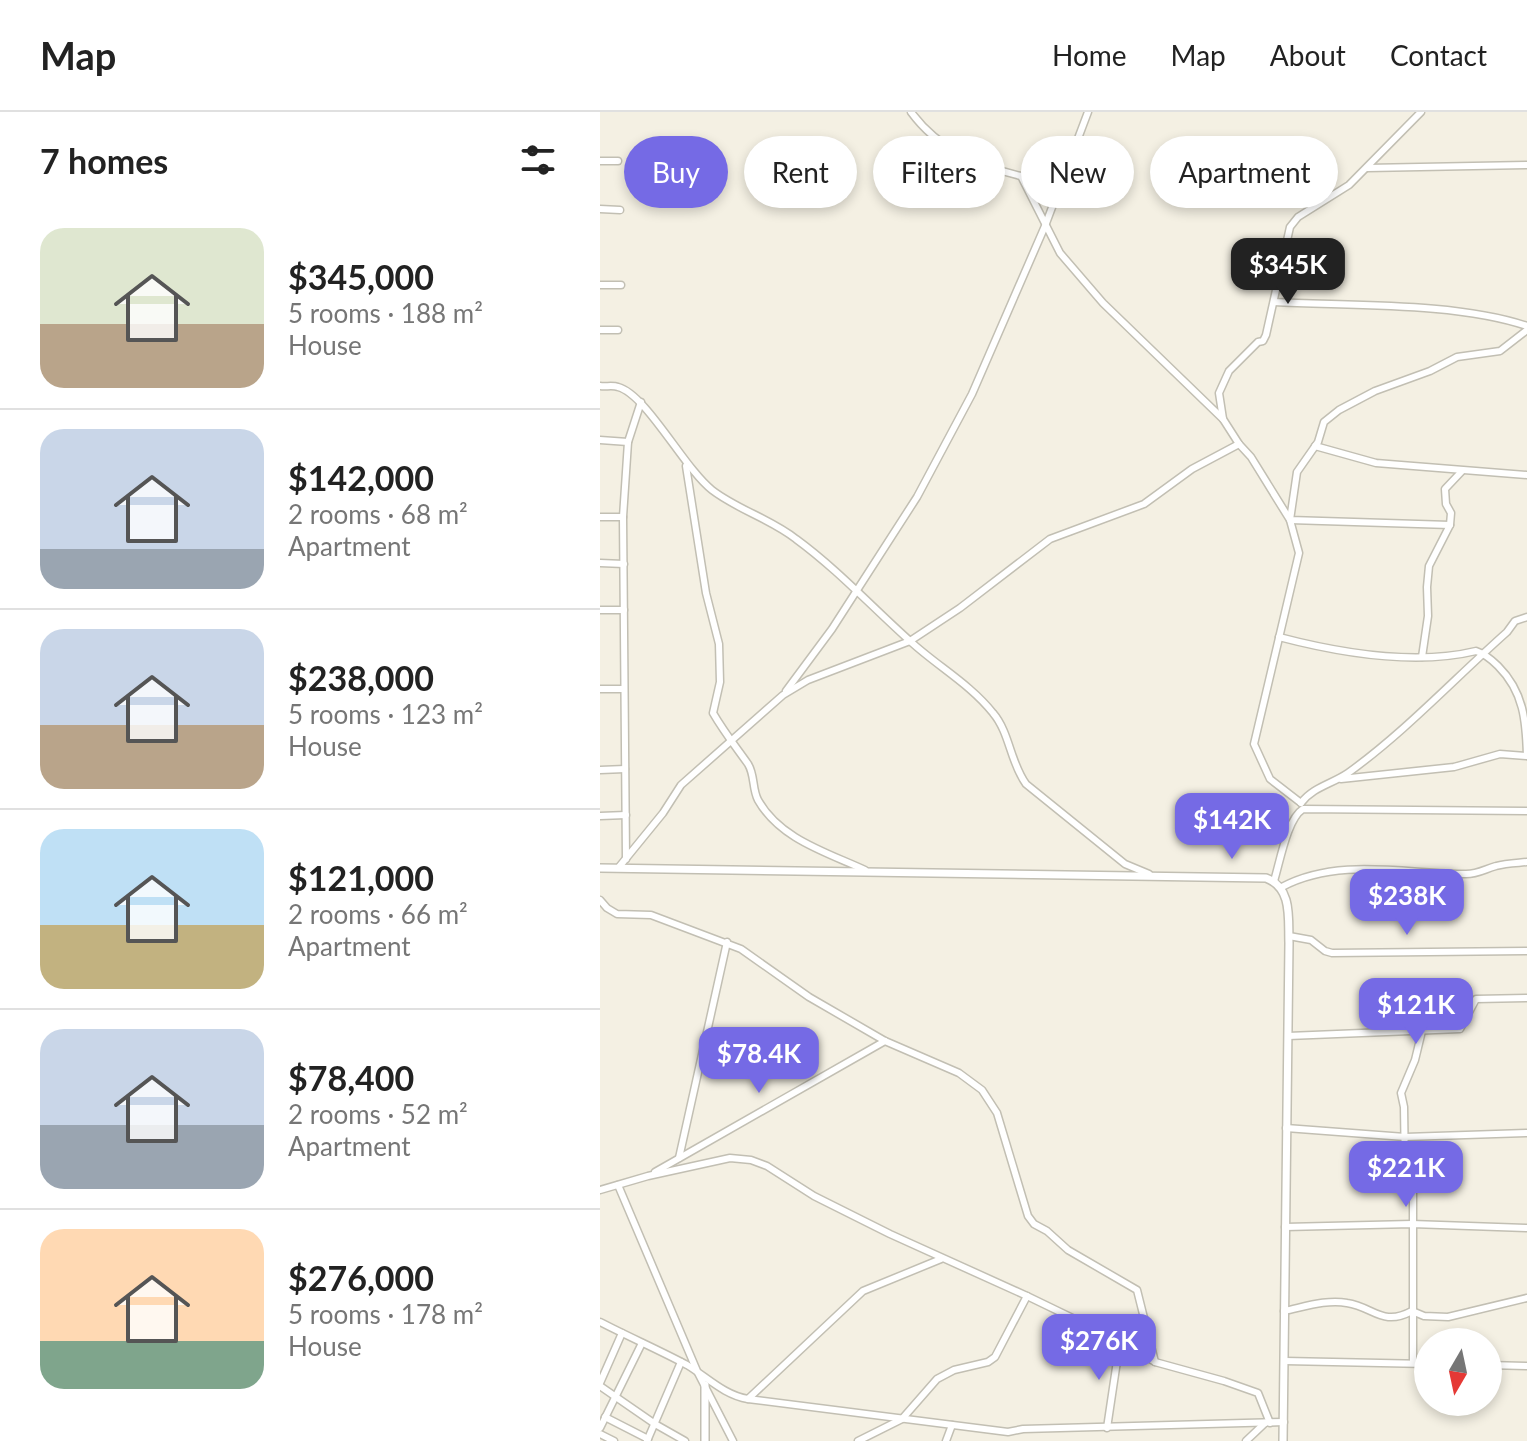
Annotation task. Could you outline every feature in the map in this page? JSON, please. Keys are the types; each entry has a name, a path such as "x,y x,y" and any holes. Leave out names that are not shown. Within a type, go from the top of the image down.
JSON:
{"street":[{"path":"911,112 921,126 953,151 987,168 1021,176 1060,253 1103,303 1223,419 1290,520 1299,553 1254,744 1270,779 1300,806 1527,811"},
{"path":"783,695 832,629 917,497 972,394 1045,226 1088,112"},
{"path":"1223,419 1219,393 1229,371 1258,342 1263,341 1290,227 1298,217 1349,185 1421,112"},
{"path":"600,161 618,161"},
{"path":"1366,168 1527,165"},
{"path":"600,209 620,210"},
{"path":"600,285 621,285"},
{"path":"1274,302 1425,310 1502,318 1527,328 1500,351 1457,357 1430,371 1375,391 1339,410 1324,422 1315,446 1297,472 1290,520"},
{"path":"600,330 618,330"},
{"path":"600,386 620,387 641,402 686,464 711,489 795,538 857,589 910,641 969,688 995,715 1016,770 1026,784 1125,864 1149,874"},
{"path":"626,859 623,517 628,442 641,402"},
{"path":"600,440 628,442"},
{"path":"619,867 663,813 681,785 783,695 808,680 910,641 960,608 1050,539 1144,504 1192,469 1239,444"},
{"path":"1315,446 1367,461 1527,475"},
{"path":"686,464 706,593 719,644 720,682 713,713 730,743 750,767 756,796 769,817 794,838 868,872"},
{"path":"1422,657 1427,632 1429,566 1450,525 1451,513 1446,504 1445,489 1462,471"},
{"path":"600,517 623,517"},
{"path":"1290,520 1450,525"},
{"path":"600,563 624,564"},
{"path":"600,610 624,610"},
{"path":"1274,881 1289,828 1300,806 1319,787 1345,775 1406,725 1507,632 1515,621 1527,617"},
{"path":"1279,637 1360,655 1422,657 1476,651 1484,653 1508,676 1518,692 1527,724 1527,756 1500,754 1454,767 1335,780"},
{"path":"600,689 624,689"},
{"path":"600,770 625,769"},
{"path":"600,816 626,815"},
{"path":"1282,887 1298,878 1318,874 1393,869 1471,874 1501,865 1527,862"},
{"path":"600,868 1149,874 1266,878 1282,887 1287,898 1289,936 1283,1441"},
{"path":"600,900 617,914 651,915 727,942 809,997 885,1041 959,1073 982,1090 997,1113 1028,1216 1068,1250 1137,1290 1155,1362"},
{"path":"1289,936 1311,940 1332,953 1527,951"},
{"path":"679,1158 727,942"},
{"path":"1288,1036 1460,1029 1476,999 1527,998"},
{"path":"1285,1361 1413,1363 1413,1185 1405,1171 1401,1093 1415,1060 1422,1031"},
{"path":"648,1176 885,1041"},
{"path":"1286,1128 1405,1137 1527,1133"},
{"path":"600,1190 730,1158 751,1160 767,1166 814,1196 941,1259 1120,1341 1155,1362 1258,1393 1267,1423"},
{"path":"618,1185 697,1371 733,1441"},
{"path":"1285,1227 1412,1224 1527,1228"},
{"path":"748,1399 863,1291 941,1259"},
{"path":"858,1441 902,1419 937,1379 995,1357 1027,1296"},
{"path":"1412,1311 1424,1316 1448,1317 1527,1298"},
{"path":"1284,1311 1319,1304 1347,1303 1383,1318 1412,1311"},
{"path":"601,1326 681,1362 723,1390 748,1399 1008,1432 1284,1422"},
{"path":"622,1333 600,1384 614,1397 685,1441"},
{"path":"1107,1428 1120,1341"},
{"path":"600,1428 642,1343"},
{"path":"605,1417 647,1440 681,1362"},
{"path":"1502,1365 1527,1366"},
{"path":"705,1385 705,1441"},
{"path":"1246,1441 1267,1423"},
{"path":"946,1441 952,1425"},
{"path":"600,1434 614,1441"}]}
